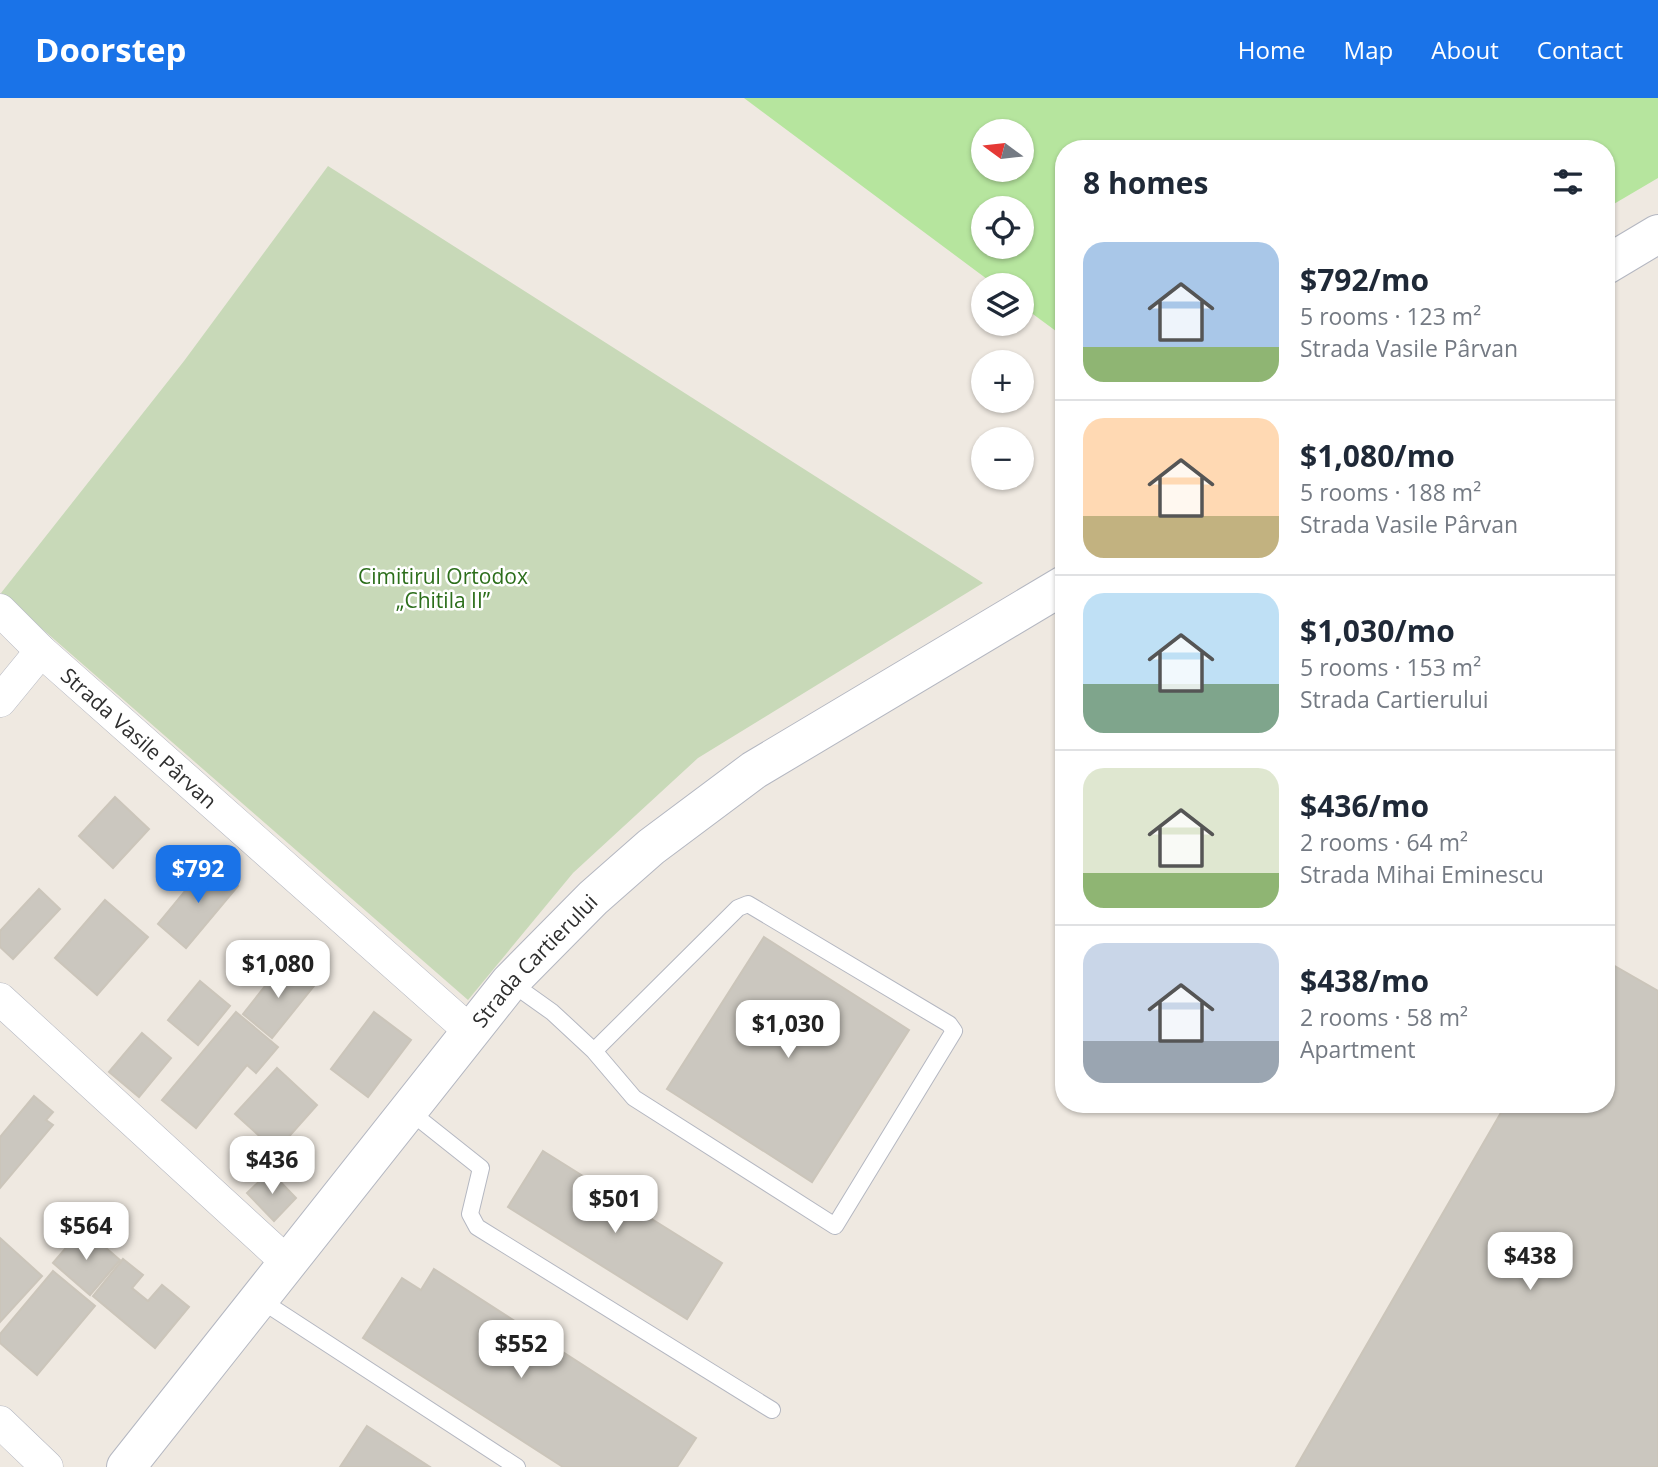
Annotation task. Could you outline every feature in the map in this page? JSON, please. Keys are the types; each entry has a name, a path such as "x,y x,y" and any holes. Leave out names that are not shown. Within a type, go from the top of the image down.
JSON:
{"street":[{"path":"1615,260 1658,234"},
{"name":"Strada Cartierului","path":"126,1467 510,982 593,898 706,803 816,731 1055,589"},
{"name":"Strada Vasile Pârvan","path":"0,610 41,651 470,1031"},
{"path":"0,701 41,651"},
{"path":"0,999 288,1264"},
{"path":"0,1422 47,1467"}],"lane":[{"path":"510,982 552,1012 594,1051 634,1098 835,1226 954,1031 949,1024 748,904 738,908 594,1051"},
{"path":"408,1110 477,1162 481,1168 470,1214 477,1227 772,1410"},
{"path":"259,1299 517,1467"}],"green space":[{"path":"744,98 1658,98 1658,178 1615,203 1615,140 1055,140 1055,330 1034,315 1034,273 979,273"},
{"name":"Cimitirul Ortodox „Chitila II”","path":"328,166 983,583 698,758 573,873 468,1000 1,593 184,361"}],"building":[{"path":"115,797 149,829 113,868 79,836"},
{"path":"209,862 238,886 186,948 158,924"},
{"path":"39,889 60,909 13,959 0,947 0,931"},
{"path":"105,900 148,937 97,995 55,958"},
{"path":"764,937 909,1030 812,1182 667,1089"},
{"path":"284,962 314,986 272,1038 243,1014"},
{"path":"1615,966 1658,991 1658,1467 1296,1467 1501,1113 1615,1113"},
{"path":"200,981 230,1006 198,1045 168,1020"},
{"path":"236,1012 278,1047 256,1073 247,1065 196,1128 162,1100"},
{"path":"374,1012 411,1040 368,1097 331,1069"},
{"path":"142,1033 171,1058 139,1097 109,1072"},
{"path":"277,1068 317,1105 276,1151 235,1114"},
{"path":"34,1096 53,1112 46,1120 53,1125 0,1188 0,1137"},
{"path":"543,1151 722,1263 687,1319 508,1207"},
{"path":"270,1171 296,1198 274,1221 247,1193"},
{"path":"83,1228 120,1260 90,1295 53,1263"},
{"path":"0,1238 42,1276 0,1322"},
{"path":"123,1259 143,1275 132,1288 148,1301 162,1285 189,1307 155,1348 93,1296"},
{"path":"434,1269 696,1438 677,1467 563,1467 363,1338 402,1278 421,1290"},
{"path":"53,1271 95,1306 37,1375 0,1343 0,1334"},
{"path":"367,1426 430,1467 340,1467"}]}
